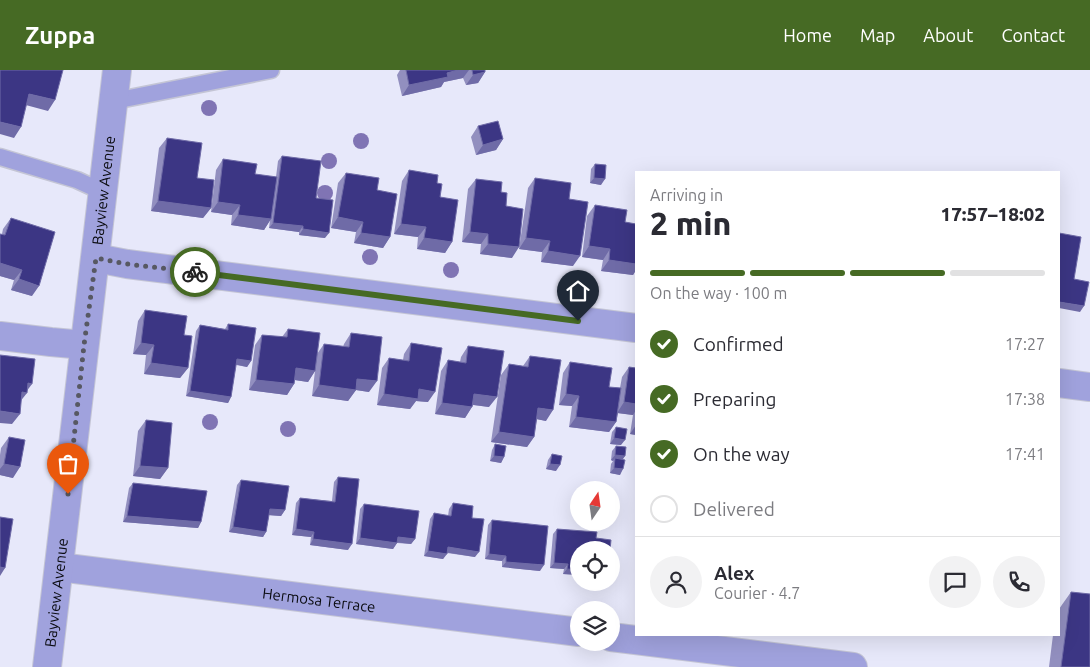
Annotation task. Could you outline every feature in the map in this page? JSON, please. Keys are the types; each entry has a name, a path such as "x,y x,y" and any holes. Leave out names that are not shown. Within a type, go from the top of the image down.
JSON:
{"street":[{"name":"Bayview Avenue","path":"47,667 117,70"},
{"path":"96,258 127,264 635,328"},
{"path":"0,336 84,345"},
{"path":"1060,383 1090,388"},
{"name":"Hermosa Terrace","path":"59,567 570,631"},
{"path":"620,638 853,667"}],"lane":[{"path":"114,101 271,70"},
{"path":"0,157 78,180 103,192"}],"building":[{"path":"0,70 63,70 55,100 29,94 21,127 0,122"},
{"path":"406,70 458,70 447,73 448,77 409,85"},
{"path":"472,70 485,70 485,72 473,75"},
{"path":"498,121 503,139 483,145 478,126"},
{"path":"167,138 202,143 197,178 214,180 211,208 158,201"},
{"path":"282,156 321,161 316,198 333,200 329,233 303,229 303,226 273,223"},
{"path":"223,159 257,164 255,174 277,177 271,219 238,215 240,205 218,202"},
{"path":"595,164 606,165 605,179 594,178"},
{"path":"409,170 438,175 437,183 442,184 440,197 458,200 452,242 424,238 426,227 401,224"},
{"path":"346,173 379,178 377,190 397,194 390,237 361,233 363,222 338,217"},
{"path":"535,178 571,183 569,199 588,202 580,256 548,251 550,241 526,238"},
{"path":"476,179 502,182 501,192 507,193 506,206 523,209 519,247 488,244 488,234 470,232"},
{"path":"595,205 627,210 625,222 635,224 635,264 609,260 610,249 589,246"},
{"path":"11,218 55,232 39,286 19,279 22,270 0,263 0,234 5,235"},
{"path":"1060,233 1081,237 1074,279 1089,282 1084,306 1060,302"},
{"path":"145,310 187,316 184,335 192,336 188,368 151,363 154,345 141,343"},
{"path":"228,324 256,328 251,361 237,359 231,397 190,391 200,325 228,330"},
{"path":"288,329 320,333 315,371 296,368 294,384 256,380 262,335 287,337"},
{"path":"351,333 382,337 377,381 357,379 356,390 319,385 324,344 349,347"},
{"path":"411,343 442,348 435,392 419,389 418,399 384,394 389,358 409,361"},
{"path":"468,346 504,351 497,397 474,394 472,407 442,403 448,360 466,363"},
{"path":"0,355 35,359 32,384 28,383 27,393 22,392 20,414 0,411"},
{"path":"530,356 561,360 553,410 538,408 534,437 499,432 509,364 528,367"},
{"path":"570,362 612,368 609,387 621,388 616,422 576,417 579,396 566,394"},
{"path":"629,367 635,368 635,404 624,402"},
{"path":"146,420 172,423 168,468 140,466"},
{"path":"616,427 627,429 625,440 614,438"},
{"path":"9,437 25,440 20,467 4,464"},
{"path":"495,444 506,446 504,457 494,456"},
{"path":"616,446 626,447 625,456 615,455"},
{"path":"552,454 562,456 560,465 550,464"},
{"path":"615,458 625,460 623,469 614,468"},
{"path":"338,477 359,479 352,544 313,539 314,532 296,529 300,498 335,502"},
{"path":"241,480 289,486 285,510 270,509 266,532 233,527"},
{"path":"133,483 207,491 201,522 127,516"},
{"path":"453,503 473,506 472,518 484,519 479,552 448,547 447,554 428,551 434,513 451,516"},
{"path":"364,504 419,511 415,539 398,537 397,543 360,538"},
{"path":"0,517 13,519 5,568 0,567"},
{"path":"492,520 548,526 544,565 506,562 506,556 489,554"},
{"path":"557,529 597,532 596,538 611,540 570,541 570,569 567,569 568,564 554,563"},
{"path":"1071,592 1090,594 1090,667 1061,667"}],"way so far":[{"path":"68,494 84,345 96,258 127,264 195,272"}],"route":[{"path":"195,272 578,321"}]}
